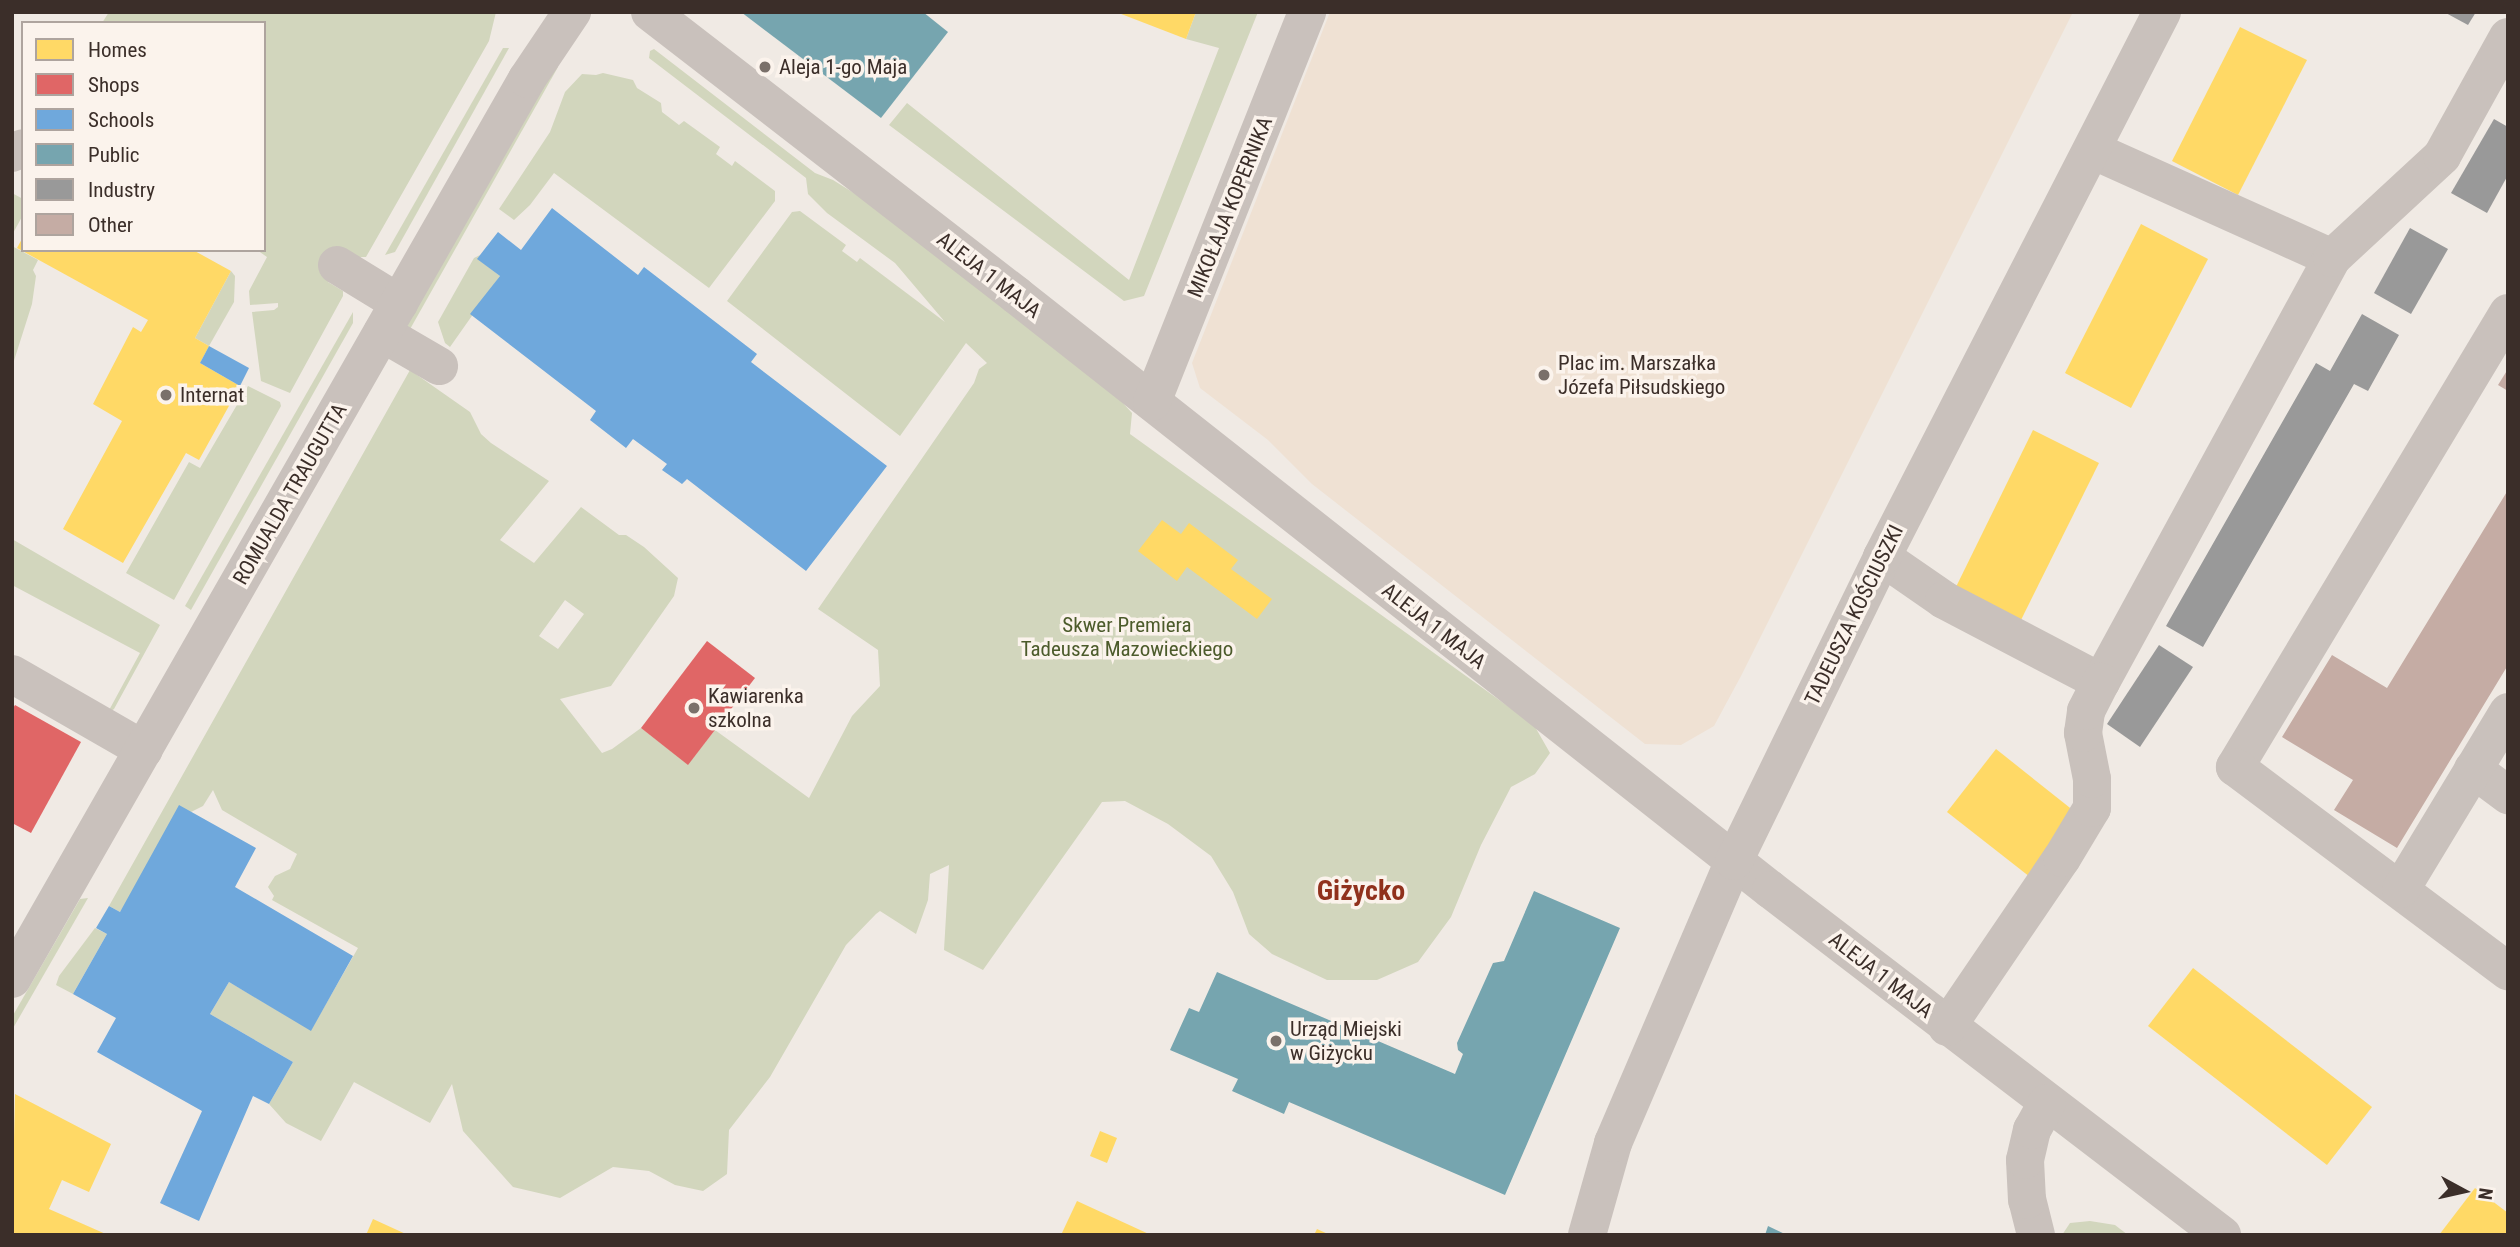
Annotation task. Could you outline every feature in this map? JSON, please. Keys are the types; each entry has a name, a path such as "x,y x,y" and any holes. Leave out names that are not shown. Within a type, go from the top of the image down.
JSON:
{"street":[{"name":"ROMUALDA TRAUGUTTA","path":"12,979 527,79 572,12"},
{"name":"ALEJA 1 MAJA","path":"650,12 1152,402 1947,1027 2222,1235"},
{"name":"MIKOŁAJA KOPERNIKA","path":"1152,402 1307,12"},
{"name":"TADEUSZA KOŚCIUSZKI","path":"1587,1235 1613,1143 1734,861 1882,557 2162,12"},
{"path":"1947,1027 2062,858 2092,808 2092,779 2083,733 2086,711 2332,258 2442,156 2508,37"},
{"path":"2092,150 2332,258"},
{"path":"337,265 439,366"},
{"path":"2508,313 2235,767 2508,971"},
{"path":"1882,557 1944,600 2101,682"},
{"path":"12,674 144,750"},
{"path":"2401,889 2508,712"},
{"path":"2473,769 2508,795"},
{"path":"2036,1235 2027,1200 2025,1160 2032,1130 2047,1103"}],"green space":[{"path":"109,12 496,12 489,41 366,257 361,257 328,282 343,291 343,296 290,393 261,381 252,312 274,310 278,303 250,305 249,291 267,257 260,252 266,252 266,21 103,21"},
{"path":"1196,12 1258,12 1144,296 1124,301 889,125 907,103 1129,280 1219,48 1186,39"},
{"path":"503,48 509,48 395,252 385,255"},
{"name":"Skwer Premiera Tadeusza Mazowieckiego","path":"654,49 815,173 833,180 894,218 1082,358 1132,413 1130,434 1534,725 1550,753 1535,774 1511,787 1481,845 1451,917 1418,962 1377,980 1327,980 1272,954 1249,934 1233,892 1211,856 1168,824 1125,801 1102,802 983,970 944,950 949,865 930,874 928,900 916,934 880,911 876,914 846,945 770,1077 729,1130 727,1174 703,1191 675,1185 649,1171 613,1167 560,1198 513,1187 463,1131 452,1084 430,1123 354,1082 321,1141 286,1123 269,1104 293,1062 210,1014 229,982 311,1030 358,948 272,900 274,896 268,887 275,876 290,869 297,854 222,810 213,790 203,806 191,812 120,912 109,906 410,370 470,412 481,434 491,443 549,481 500,540 534,563 581,507 619,535 626,535 644,547 678,578 674,596 611,686 560,699 602,753 641,728 688,764 715,730 809,798 852,716 880,686 878,650 818,609 974,383 979,369 987,363 966,343 900,436 727,301 792,212 800,211 846,245 842,251 857,262 860,258 945,322 895,263 827,213 808,194 806,178 649,58 650,51","holes":["565,600 584,614 558,649 539,636"]},
{"path":"558,67 409,331 407,324 550,68"},
{"path":"603,73 633,80 637,88 661,103 662,112 679,125 684,121 720,147 716,154 732,166 735,161 775,191 775,201 709,288 554,173 530,205 514,220 499,209 550,132 565,92 582,74"},
{"path":"12,193 21,198 21,219 12,235"},
{"path":"12,246 38,260 33,270 36,276 32,304 12,367"},
{"path":"480,255 478,259 500,276 450,347 445,343 438,322 474,258"},
{"path":"231,271 235,276 234,302 209,346 195,338"},
{"path":"353,312 353,323 191,610 185,606"},
{"path":"248,386 280,402 281,406 174,600 126,573 189,462 200,468"},
{"path":"12,539 160,625 114,709 107,714 140,653 12,585"},
{"path":"88,898 12,1030 12,1017 80,899"},
{"path":"95,928 107,934 73,994 56,985 59,976"},
{"path":"2090,1221 2115,1225 2128,1235 2062,1235 2070,1223"}],"shaded area":[{"name":"Plac im. Marszałka Józefa Piłsudskiego","path":"1330,12 2073,12 1741,676 1714,726 1681,745 1645,744 1312,484 1268,440 1200,388 1192,363"}],"building: Homes":[{"path":"1116,12 1196,12 1186,39"},
{"path":"2240,27 2307,60 2238,195 2172,161"},
{"path":"2141,224 2208,259 2131,408 2065,373"},
{"name":"Internat","path":"24,252 197,252 231,271 195,338 209,346 200,363 240,386 199,460 186,453 123,563 63,529 122,421 93,404 133,327 141,332 148,320"},
{"path":"2033,430 2099,463 2020,622 1955,589"},
{"path":"1162,520 1181,534 1189,523 1238,560 1231,569 1272,599 1257,619 1187,567 1177,581 1138,551"},
{"path":"1996,749 2079,815 2030,877 1947,812"},
{"path":"2193,968 2372,1107 2327,1165 2148,1026"},
{"path":"15,1094 111,1144 89,1192 62,1180 49,1209 108,1235 12,1235"},
{"path":"1100,1131 1117,1138 1107,1163 1090,1156"},
{"path":"2475,1188 2508,1213 2508,1235 2439,1235"},
{"path":"1077,1201 1151,1235 1061,1235"},
{"path":"373,1219 408,1235 366,1235"},
{"path":"1317,1229 1330,1235 1314,1235"}],"building: Shops":[{"name":"Kawiarenka szkolna","path":"707,641 755,678 688,765 641,728"},
{"path":"15,705 81,742 31,833 12,823 12,710"}],"building: Schools":[{"path":"552,208 638,275 644,267 757,354 751,362 887,466 806,571 687,479 682,484 662,470 667,464 633,439 626,448 590,420 596,411 470,314 500,276 477,259 487,246 498,232 521,250"},
{"path":"209,346 249,368 240,386 200,363"},
{"path":"179,805 256,848 235,887 353,956 311,1031 229,982 210,1014 293,1062 269,1104 253,1096 199,1221 160,1203 202,1111 97,1052 116,1018 73,994 107,934 96,928 109,906 120,912"}],"building: Public":[{"path":"741,12 923,12 948,32 881,118"},
{"name":"Urząd Miejski w Giżycku","path":"1534,891 1620,928 1505,1195 1289,1102 1284,1114 1232,1091 1238,1079 1170,1050 1189,1008 1199,1012 1217,972 1455,1074 1463,1054 1458,1050 1457,1043 1493,963 1504,961"},
{"path":"1768,1226 1787,1235 1765,1235"}],"building: Industry":[{"path":"2444,12 2476,12 2468,25"},
{"path":"2494,119 2508,127 2508,175 2487,213 2451,193"},
{"path":"2410,228 2448,249 2411,314 2374,293"},
{"path":"2362,314 2399,335 2368,391 2354,384 2203,647 2166,626 2316,363 2330,371"},
{"path":"2159,645 2193,667 2140,747 2107,724"}],"building: Other":[{"path":"2508,369 2508,391 2498,385"},
{"path":"2508,490 2508,665 2397,848 2334,810 2353,780 2282,737 2332,655 2387,688"}],"place":[{"name":"Aleja 1-go Maja","path":"765,67"},
{"name":"Plac im. Marszałka Józefa Piłsudskiego","path":"1544,375"},
{"name":"Internat","path":"166,395"},
{"name":"Kawiarenka szkolna","path":"694,708"},
{"name":"Urząd Miejski w Giżycku","path":"1276,1041"}],"district":[{"name":"Giżycko","path":"1361,891"}]}
